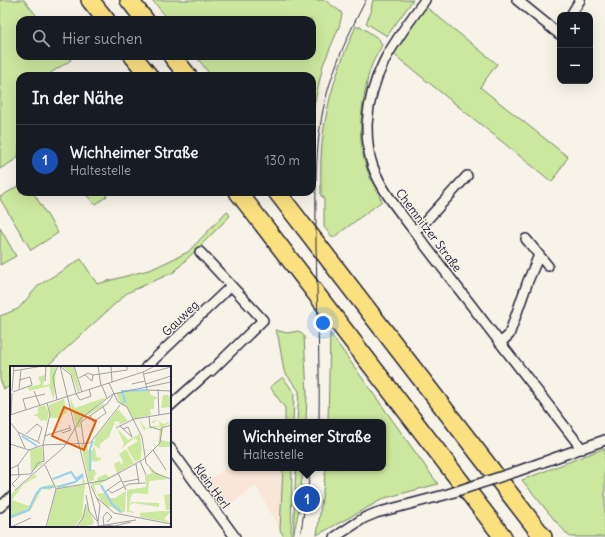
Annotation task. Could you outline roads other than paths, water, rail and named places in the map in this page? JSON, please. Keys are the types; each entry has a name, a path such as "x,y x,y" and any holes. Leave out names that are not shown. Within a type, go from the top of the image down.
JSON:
{"highway":[{"path":"90,0 103,16"},
{"path":"129,0 142,16"},
{"path":"136,60 146,72"},
{"path":"175,60 185,72"},
{"path":"241,196 503,537"},
{"path":"280,196 543,537"}],"street":[{"name":"Chemnitzer Straße","path":"425,0 405,27 380,67 372,91 368,109 367,137 373,167 388,197 582,449"},
{"path":"517,0 557,32"},
{"path":"573,12 580,0"},
{"path":"414,231 424,223 467,176"},
{"path":"526,239 548,266"},
{"path":"171,405 211,371 263,320 200,252"},
{"path":"500,343 509,335 539,255"},
{"name":"Gauweg","path":"147,366 231,286"},
{"path":"335,537 364,518 376,513 448,494 605,440"},
{"name":"Klein Herl","path":"171,449 236,537"},
{"path":"0,507 10,498"}],"tram line":[{"path":"316,171 321,118 325,101 337,62 366,0"},
{"path":"316,171 316,196"},
{"path":"316,196 319,419"},
{"path":"300,537 311,471"}],"place":[{"name":"Wichheimer Straße","path":"307,499"}]}
